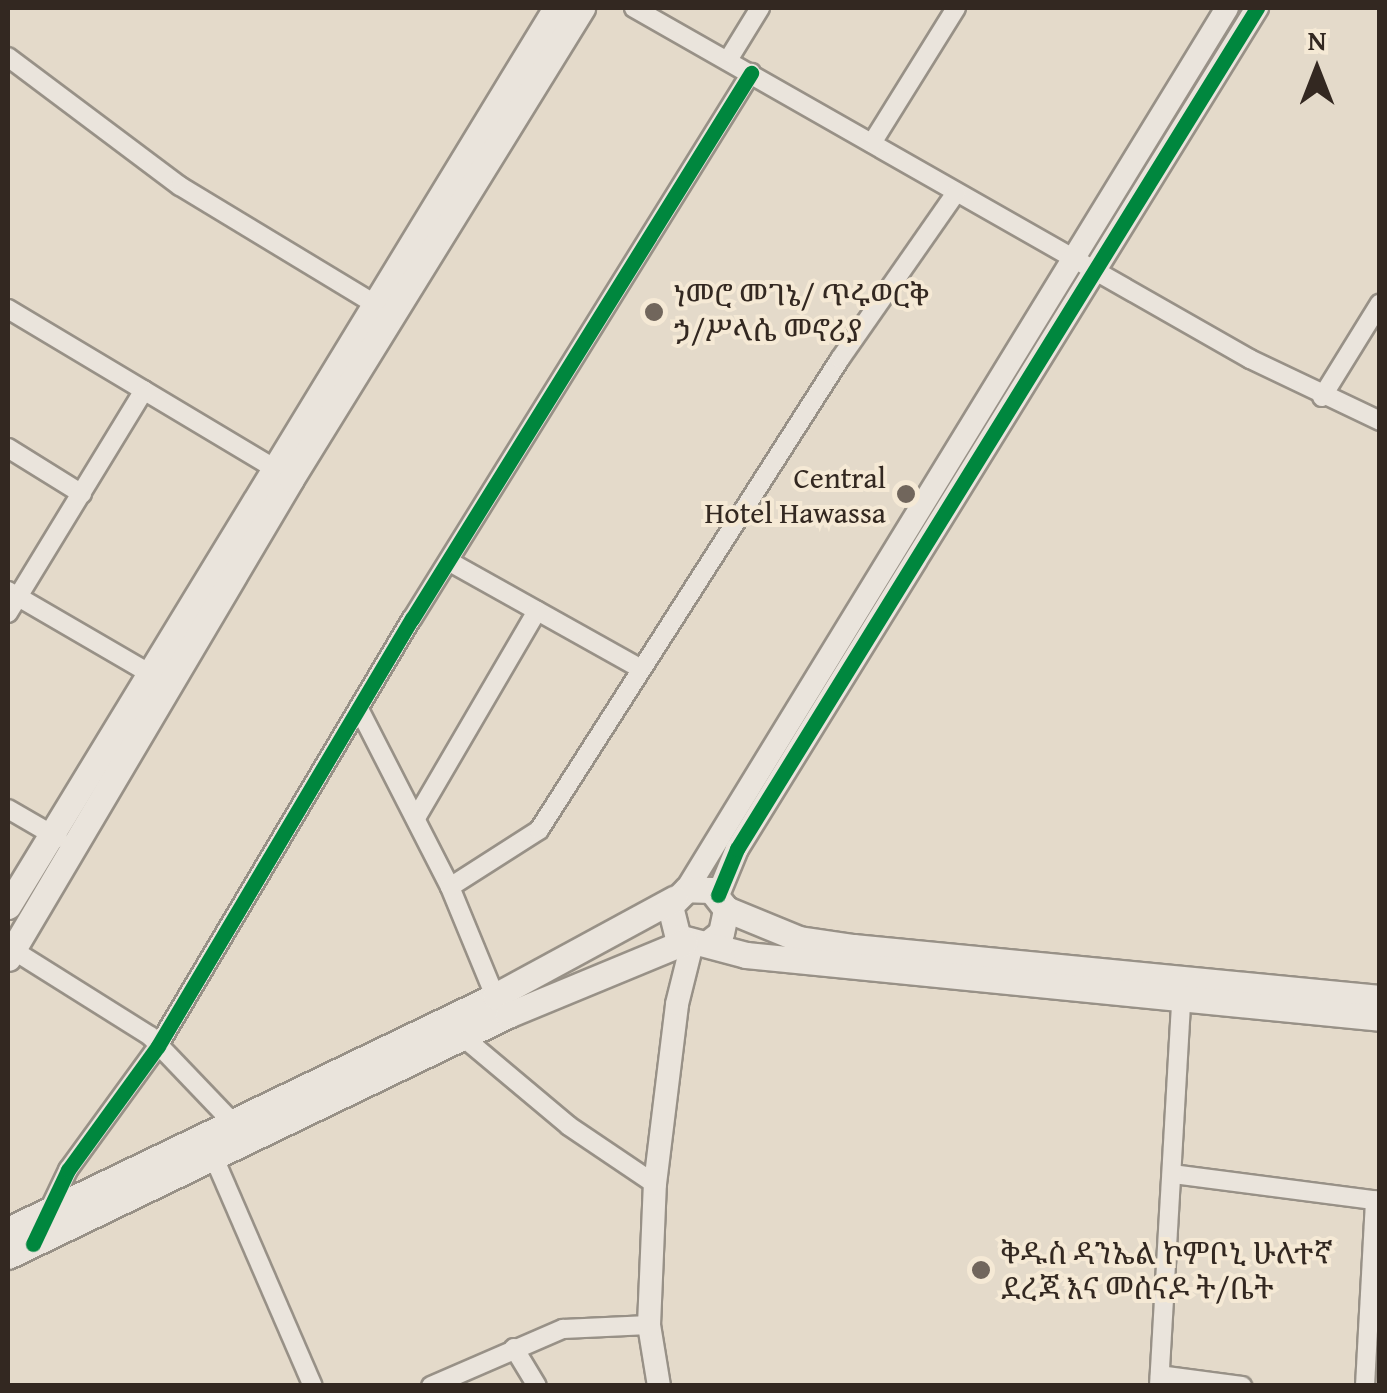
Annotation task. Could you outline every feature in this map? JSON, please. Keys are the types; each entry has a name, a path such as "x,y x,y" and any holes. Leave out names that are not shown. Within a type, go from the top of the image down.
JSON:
{"main road":[{"path":"383,309 556,8"},
{"path":"10,954 62,840 281,473 383,309 582,8"},
{"path":"8,906 62,840"},
{"path":"681,894 670,922 695,943 817,965 1380,1018"},
{"path":"8,1230 496,996 681,894 722,902 754,926 853,947 1380,998"},
{"path":"8,1256 216,1160 463,1038 721,933 722,902"}],"street":[{"path":"634,8 1322,397 1380,421"},
{"path":"728,60 760,8"},
{"path":"872,144 956,8"},
{"path":"722,902 737,849 1082,263 1227,8"},
{"path":"681,894 1082,263 1257,8"},
{"path":"8,57 180,186 383,309"},
{"path":"33,1244 68,1170 158,1046 751,73"},
{"path":"450,888 539,830 638,667 956,193"},
{"path":"1322,397 1380,303"},
{"path":"8,309 281,473"},
{"path":"144,390 82,494 11,601 159,679"},
{"path":"8,448 82,494"},
{"path":"450,562 638,667"},
{"path":"416,818 537,611"},
{"path":"361,713 450,888 496,996"},
{"path":"8,809 62,840"},
{"path":"659,1386 648,1325 654,1184 695,943"},
{"path":"10,954 134,1024 233,1124"},
{"path":"1181,1000 1159,1380 1242,1386"},
{"path":"463,1038 568,1126 654,1184"},
{"path":"216,1160 312,1386"},
{"path":"1173,1174 1377,1201 1364,1386"},
{"path":"431,1386 563,1329 648,1325"},
{"path":"514,1348 537,1386"}],"cycle path":[{"path":"718,895 737,849 1257,8"},
{"path":"33,1244 68,1170 158,1046 412,619 751,73"}],"place":[{"name":"ነመሮ መገኔ/ ጥሩወርቅ ኃ/ሥላሴ መኖሪያ","path":"654,312"},
{"name":"Central Hotel Hawassa","path":"906,494"},
{"name":"ቅዱስ ዳንኤል ኮምቦኒ ሁለተኛ ደረጃ እና መሰናዶ ት/ቤት","path":"981,1270"}]}
